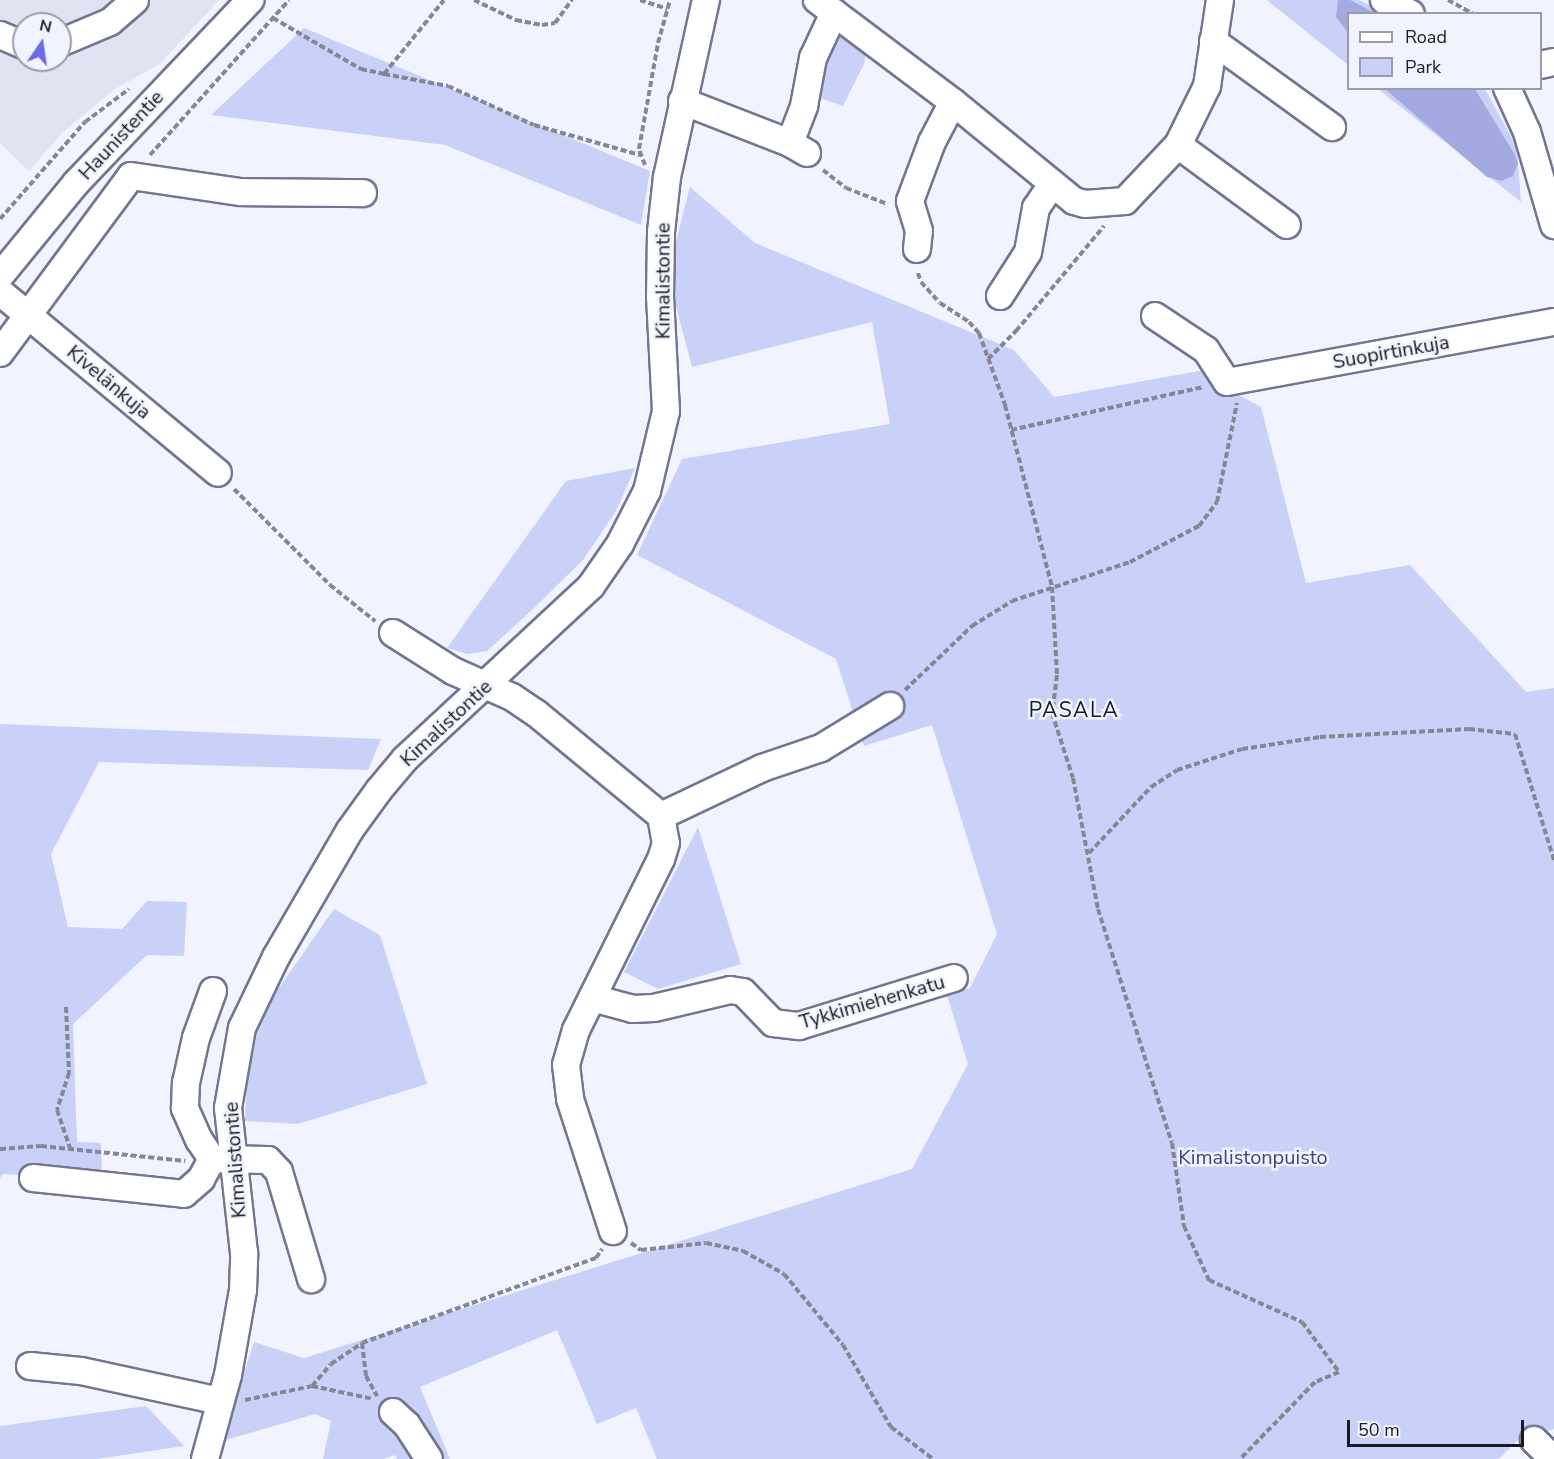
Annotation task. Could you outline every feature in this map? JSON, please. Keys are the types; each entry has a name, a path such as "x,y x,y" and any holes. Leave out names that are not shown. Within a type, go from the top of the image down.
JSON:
{"street":[{"path":"72,38 110,22 135,0"},
{"name":"Haunistentie","path":"0,276 76,183 250,0"},
{"name":"Kimalistontie","path":"205,1459 220,1401 243,1290 244,1253 222,1158 237,1048 242,1028 276,957 350,830 378,790 405,759 591,586 620,544 647,491 666,411 660,297 661,232 667,177 706,0"},
{"path":"682,101 799,148 804,106 825,6 953,102 1074,201 1125,201 1178,145 1207,86 1220,0"},
{"path":"1384,0 1407,12"},
{"path":"1213,41 1332,127"},
{"path":"1508,90 1527,132 1554,225"},
{"path":"918,249 919,231 910,206 917,179 953,102"},
{"path":"1178,145 1287,225"},
{"path":"0,353 131,176 241,192 363,193"},
{"path":"999,296 1028,252 1036,208 1052,184"},
{"name":"Kivelänkuja","path":"0,292 218,473"},
{"path":"1155,316 1206,350 1234,381"},
{"name":"Suopirtinkuja","path":"1234,381 1554,322"},
{"path":"393,633 453,671 536,713 661,816 666,843 661,859 568,1047 566,1083 613,1231"},
{"path":"661,816 762,768 821,748 890,706"},
{"name":"Tykkimiehenkatu","path":"592,998 616,1006 644,1009 730,990 743,992 773,1023 799,1026 954,978"},
{"path":"213,991 194,1049 185,1108 199,1140 222,1158 268,1160 279,1172 311,1278"},
{"path":"33,1178 184,1194 222,1158"},
{"path":"30,1366 72,1369 220,1401"},
{"path":"386,1406 407,1425 429,1459"},
{"path":"1534,1440 1554,1459"}],"path":[{"path":"131,176 289,0"},
{"path":"384,74 444,0"},
{"path":"474,0 516,20 542,26 555,23 573,0"},
{"path":"640,0 668,9"},
{"path":"667,177 648,170 640,155 658,43 670,0"},
{"path":"1448,0 1469,12"},
{"path":"273,18 361,69 448,86 534,125 640,155"},
{"path":"0,219 85,122 136,86"},
{"path":"846,188 899,208 910,206"},
{"path":"988,359 1016,331 1125,201"},
{"path":"918,249 921,282 940,303 969,322 979,333 1011,430 1052,587 1057,675 1052,713 1073,778 1098,909 1172,1143 1184,1226 1209,1280 1302,1322 1339,1372 1315,1382 1239,1459"},
{"path":"890,706 972,626 1012,601 1130,562 1199,526 1217,502 1234,381 1011,430"},
{"path":"218,473 330,585 393,633"},
{"path":"1089,854 1151,787 1188,766 1242,749 1320,737 1469,729 1515,734 1554,860"},
{"path":"66,1008 69,1073 57,1110 71,1149"},
{"path":"0,1149 21,1146 71,1149 186,1161 222,1158"},
{"path":"312,1386 331,1364 362,1343 596,1258 613,1231 641,1250 706,1243 743,1251 784,1274 843,1345 891,1427 933,1459"},
{"path":"362,1343 366,1376 386,1406"},
{"path":"220,1401 264,1398 312,1386 386,1406"}],"shaded area":[{"path":"0,0 219,0 160,64 115,89 62,133 29,171 0,143"},
{"path":"1338,0 1350,0 1373,12 1347,12 1347,32 1336,17"},
{"path":"1386,90 1476,90 1518,163 1513,176 1501,181 1487,177"}],"green space":[{"path":"1267,0 1359,0 1384,12 1347,12 1347,64"},
{"path":"304,28 650,171 641,225 445,145 211,115"},
{"path":"835,33 866,52 864,64 843,106 817,97 813,67"},
{"path":"1379,90 1486,90 1517,148 1521,202"},
{"name":"Kimalistonpuisto","path":"690,187 755,243 1014,350 1054,397 1216,368 1218,384 1261,407 1306,583 1410,565 1526,692 1554,688 1554,1429 1517,1441 1499,1459 657,1459 636,1408 597,1424 557,1330 420,1387 450,1459 397,1459 395,1455 384,1459 323,1459 331,1421 315,1414 222,1441 254,1342 304,1358 912,1169 968,1064 947,995 970,988 997,934 932,725 864,746 836,659 637,555 682,459 890,424 872,322 692,367 673,295 675,245"},
{"path":"635,468 616,511 583,560 532,610 487,651 468,654 447,648 566,481"},
{"path":"0,724 381,739 368,770 99,762 51,854 68,927 122,929 147,901 187,902 184,956 147,955 73,1024 77,1142 101,1143 102,1178 3,1174 0,1178"},
{"path":"698,827 741,964 658,989 624,972"},
{"path":"334,909 380,935 427,1084 298,1124 245,1121 247,1073 257,1034 274,995"},
{"path":"146,1406 184,1446 97,1459 0,1459 0,1426"}],"district":[{"name":"PASALA","path":"1074,710"}]}
